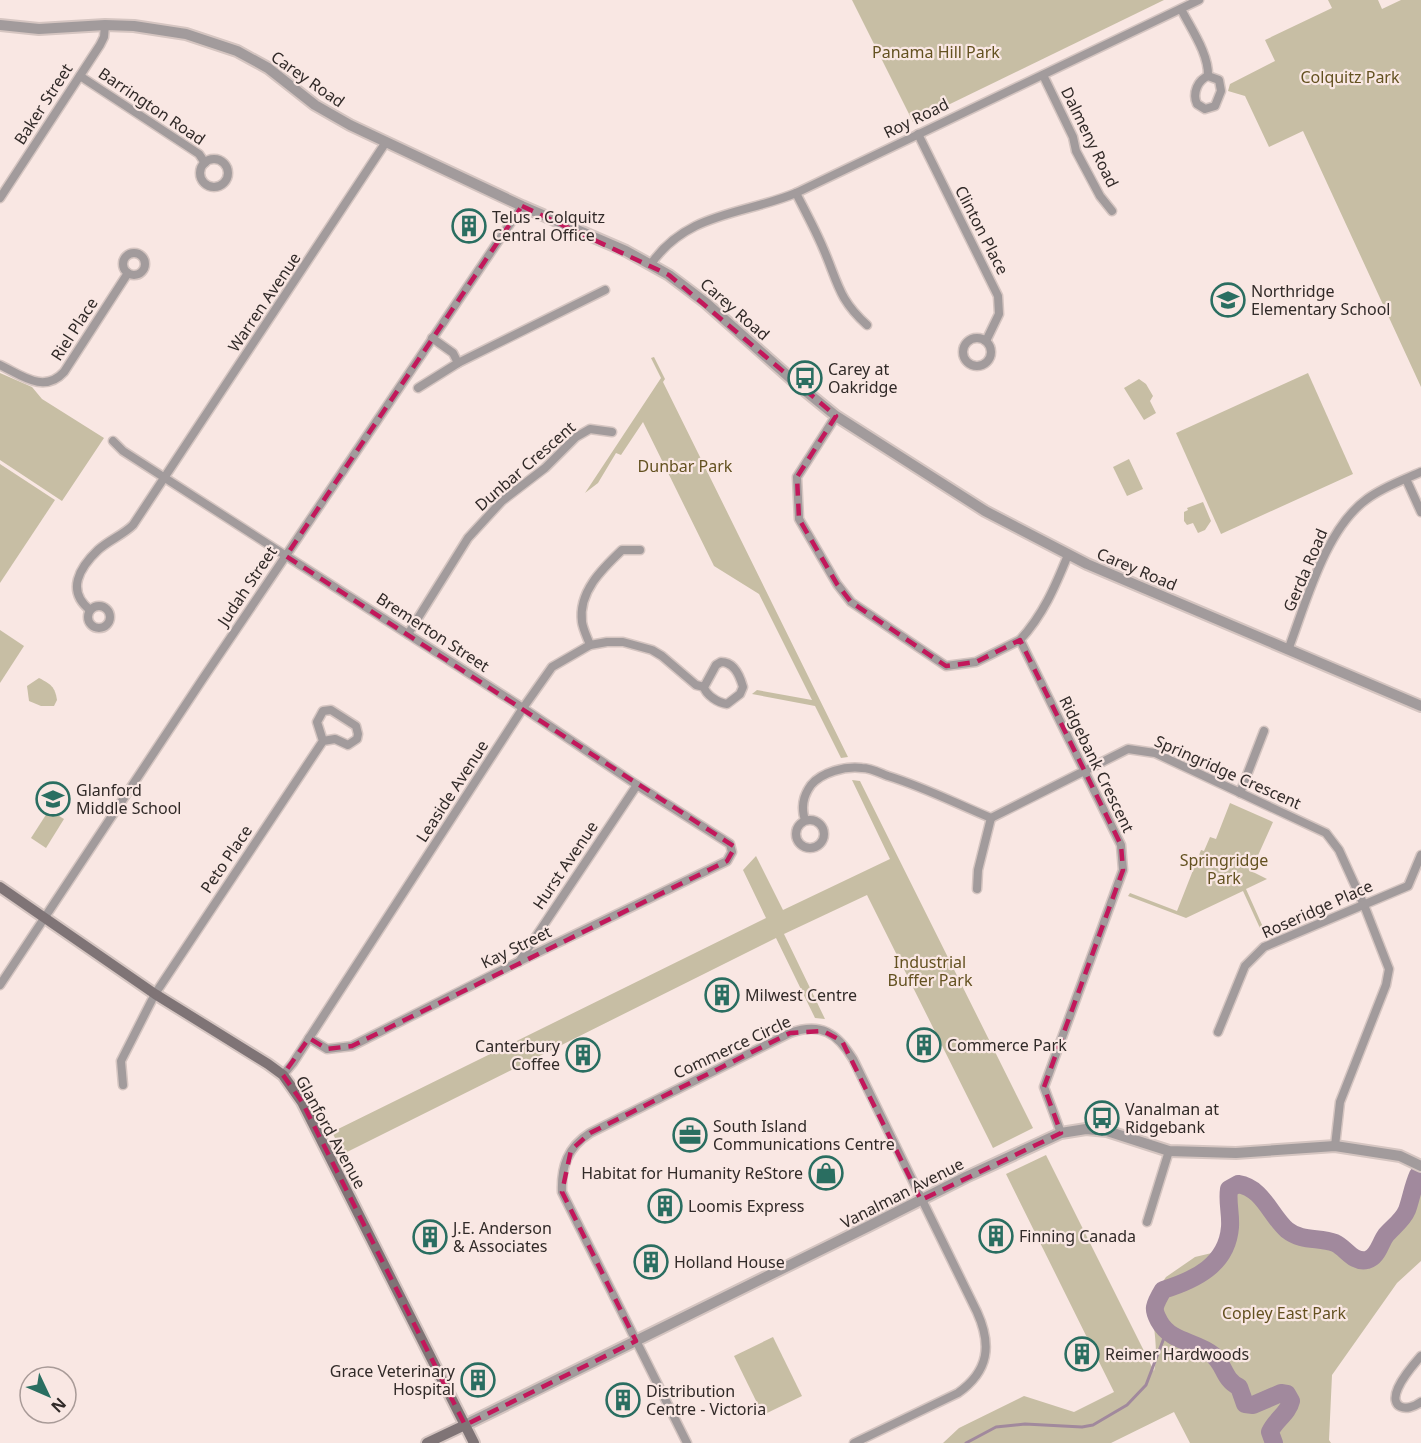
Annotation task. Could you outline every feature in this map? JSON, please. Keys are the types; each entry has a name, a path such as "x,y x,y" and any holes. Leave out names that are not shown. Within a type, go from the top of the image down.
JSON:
{"main road":[{"name":"Glanford Avenue","path":"0,887 155,994 283,1075 302,1102 474,1443"},
{"name":"Vanalman Avenue","path":"427,1443 465,1425"}],"street":[{"name":"Roy Road","path":"651,264 661,250 675,238 700,223 715,216 796,193 1199,0"},
{"path":"1181,9 1209,67 1208,76"},
{"name":"Carey Road","path":"0,25 39,29 128,25 206,39 230,48 268,69 332,115 522,206 651,264 693,292 836,416 985,511 1068,555 1421,706"},
{"name":"Baker Street","path":"0,198 3,186 100,45 104,37 105,25"},
{"name":"Dalmeny Road","path":"1043,75 1073,137 1076,151 1100,196 1112,211"},
{"name":"Barrington Road","path":"80,76 199,154 205,163"},
{"name":"Clinton Place","path":"918,134 998,296 999,314 986,341"},
{"name":"Warren Avenue","path":"90,610 80,602 76,593 76,583 82,571 98,550 133,525 386,142"},
{"path":"796,193 821,243 845,302 851,311 867,325"},
{"name":"Judah Street","path":"0,985 522,206"},
{"name":"Riel Place","path":"0,365 33,381 49,383 57,379 64,372 128,273"},
{"path":"418,388 458,363 604,290"},
{"path":"432,338 453,353 458,363"},
{"path":"836,416 797,477 799,519 850,602 946,666 976,662 1020,640 1048,603 1068,555"},
{"name":"Dunbar Crescent","path":"408,634 468,538 502,501 545,468 576,437 590,429 612,432"},
{"name":"Bremerton Street","path":"113,441 165,478 730,844 732,852"},
{"name":"Gerda Road","path":"1288,650 1336,532 1354,509 1365,500 1421,472"},
{"path":"1406,479 1421,512"},
{"path":"590,645 582,622 584,597 604,567 622,550 640,550"},
{"name":"Ridgebank Crescent","path":"1020,640 1120,845 1123,870 1044,1087 1061,1133"},
{"name":"Leaside Avenue","path":"283,1075 552,667 590,645 623,642 639,645 662,656 696,685 704,687"},
{"name":"Leaside Avenue","path":"726,662 733,667 743,687 740,694 727,704 706,692 704,687 716,665 726,662"},
{"path":"331,710 358,729 357,739 348,745 335,739 323,741 317,722 323,711 331,710"},
{"path":"1240,793 1264,731"},
{"name":"Peto Place","path":"123,1085 121,1061 155,994 323,741"},
{"name":"Springridge Crescent","path":"992,818 1128,749 1155,753 1326,833 1339,850 1389,969 1386,985 1340,1102 1335,1146"},
{"path":"805,820 802,811 804,799 814,781 823,775 849,768 864,768 903,780 992,818 978,870 977,889"},
{"name":"Hurst Avenue","path":"518,962 637,785"},
{"name":"Kay Street","path":"309,1038 327,1049 352,1046 518,962 727,861 732,852"},
{"name":"Roseridge Place","path":"1218,1032 1245,966 1264,947 1408,886 1421,855"},
{"name":"Commerce Circle","path":"687,1443 561,1192 564,1163 579,1140 590,1133 790,1034 800,1030 823,1030 842,1041 853,1059 983,1327 987,1352 983,1366 968,1386 958,1393 854,1443"},
{"name":"Vanalman Avenue","path":"465,1425 966,1177 1061,1133 1086,1129 1107,1131 1169,1151 1236,1153 1335,1146 1400,1156 1421,1166"},
{"path":"1147,1222 1169,1151"},
{"path":"1421,1356 1398,1388 1395,1398 1397,1404 1402,1408 1409,1408 1421,1402"}],"highlighted area":[{"path":"522,206 669,275 836,416 797,477 799,519 837,584 851,602 946,666 976,662 1020,640 1121,845 1123,870 1044,1087 1061,1133 921,1200 842,1041 823,1031 790,1033 590,1133 571,1150 562,1192 636,1341 465,1425 302,1102 283,1075 309,1038 327,1049 352,1046 727,861 735,847 286,556"}],"green space":[{"name":"Panama Hill Park","path":"852,0 1164,0 913,122"},
{"name":"Colquitz Park","path":"1328,0 1378,0 1382,9 1401,0 1421,0 1421,387 1303,131 1269,147 1245,96 1228,91 1230,84 1275,61 1265,40 1332,8"},
{"name":"Dunbar Park","path":"654,357 665,379 663,382 848,757 841,758 815,706 752,694 757,690 812,700 759,594 714,566 643,422 621,455 616,453 598,483 585,493 661,378 651,358"},
{"path":"0,373 32,387 42,399 104,438 62,501 0,460"},
{"path":"1308,373 1353,474 1221,534 1176,433"},
{"path":"1139,379 1146,384 1153,396 1150,401 1156,413 1144,420 1124,388"},
{"path":"1129,459 1143,489 1127,496 1113,467"},
{"path":"0,464 55,500 0,583"},
{"path":"1203,502 1211,521 1205,530 1198,533 1193,523 1187,525 1184,521 1184,512 1188,510 1187,508"},
{"path":"0,630 24,646 0,683"},
{"path":"39,678 54,689 57,700 54,706 41,706 29,701 27,686"},
{"name":"Industrial Buffer Park","path":"852,780 860,781 1033,1128 993,1148 867,895 784,934 825,1019 815,1018 776,938 343,1154 332,1132 766,918 743,870 756,856 783,910 890,859"},
{"name":"Springridge Park","path":"1230,803 1273,822 1251,871 1267,879 1246,889 1267,936 1264,937 1243,891 1186,918 1128,896 1130,893 1177,911 1201,850 1204,851 1210,837 1216,839"},
{"path":"49,810 64,819 46,848 31,838"},
{"name":"Copley East Park","path":"1046,1155 1154,1371 1156,1346 1150,1300 1166,1277 1195,1257 1216,1252 1228,1202 1237,1192 1242,1194 1247,1190 1252,1193 1272,1219 1295,1239 1317,1246 1324,1244 1352,1258 1361,1258 1367,1255 1380,1236 1399,1220 1411,1176 1421,1181 1421,1261 1397,1283 1332,1375 1329,1440 1331,1443 1190,1443 1174,1412 1111,1443 943,1443 959,1428 1024,1396 1074,1412 1114,1392 1006,1174"},
{"path":"773,1337 802,1396 763,1415 734,1356"}],"waterway":[{"path":"1274,1443 1270,1432 1289,1406 1291,1401 1287,1394 1281,1393 1253,1405 1245,1404 1239,1387 1230,1380 1213,1355 1177,1338 1164,1328 1155,1311 1159,1296 1163,1290 1197,1276 1216,1261 1228,1240 1229,1189 1238,1184 1260,1196 1281,1224 1293,1234 1335,1243 1354,1257 1367,1260 1374,1256 1386,1235 1405,1214 1418,1175"},
{"path":"966,1443 996,1427 1025,1424 1082,1427 1093,1425 1127,1405 1146,1385 1167,1330"}],"place":[{"name":"Telus - Colquitz Central Office","path":"469,226"},
{"name":"Northridge Elementary School","path":"1228,300"},
{"name":"Carey at Oakridge","path":"805,378"},
{"name":"Glanford Middle School","path":"53,799"},
{"name":"Milwest Centre","path":"722,995"},
{"name":"Commerce Park","path":"924,1045"},
{"name":"Canterbury Coffee","path":"583,1055"},
{"name":"Vanalman at Ridgebank","path":"1102,1118"},
{"name":"South Island Communications Centre","path":"690,1135"},
{"name":"Habitat for Humanity ReStore","path":"826,1173"},
{"name":"Loomis Express","path":"665,1206"},
{"name":"Finning Canada","path":"996,1236"},
{"name":"J.E. Anderson & Associates","path":"430,1237"},
{"name":"Holland House","path":"651,1262"},
{"name":"Reimer Hardwoods","path":"1082,1354"},
{"name":"Grace Veterinary Hospital","path":"478,1380"},
{"name":"Distribution Centre - Victoria","path":"623,1400"}]}
